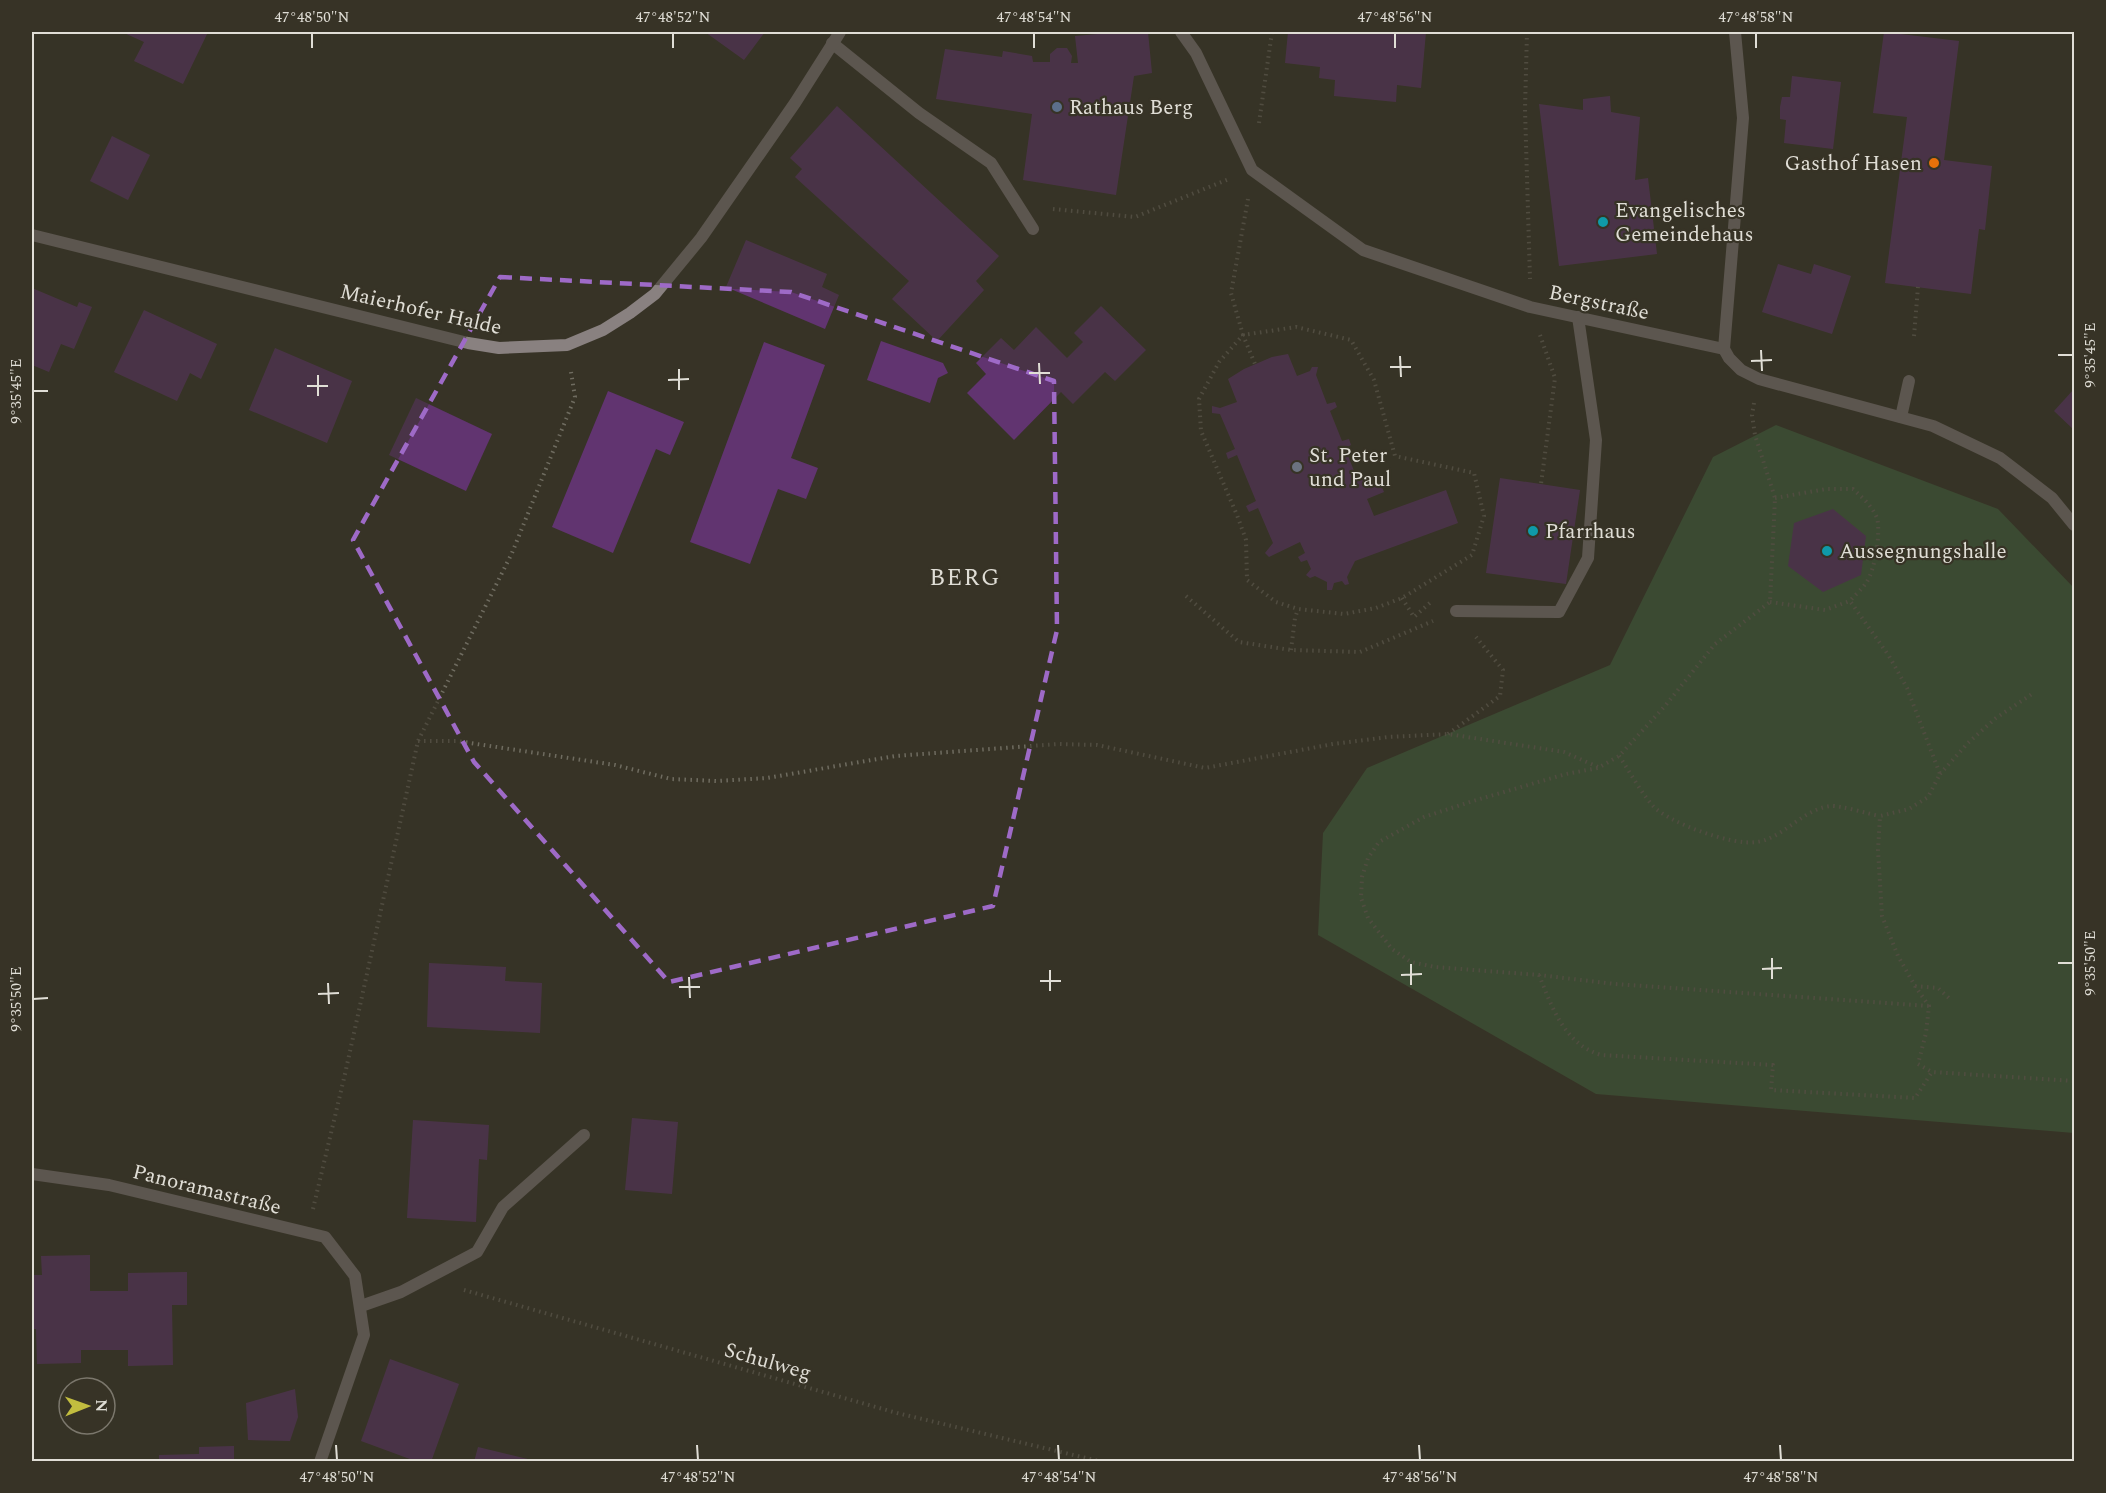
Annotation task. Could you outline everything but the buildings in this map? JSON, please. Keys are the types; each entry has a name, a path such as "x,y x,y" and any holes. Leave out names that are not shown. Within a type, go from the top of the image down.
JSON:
{"street":[{"name":"Maierhofer Halde","path":"32,235 468,343 499,348 567,345 603,330 630,313 655,294 679,267 789,113 840,32"},
{"name":"Bergstraße","path":"1180,32 1196,53 1252,170 1363,250 1530,307 1724,349"},
{"path":"1735,32 1743,118 1724,349 1730,358 1741,370 1759,378 1933,426 2000,458 2052,498 2074,525"},
{"path":"832,43 920,113 990,163 1033,229"},
{"path":"1456,611 1559,612 1588,558 1596,440 1578,317"},
{"path":"1901,417 1909,381"},
{"path":"320,1461 364,1335 361,1306 401,1292 477,1252 503,1207 584,1135"},
{"name":"Panoramastraße","path":"32,1174 109,1185 325,1237 355,1276 361,1306"}],"path":[{"path":"1259,124 1272,32"},
{"path":"1527,32 1525,109 1530,307 1555,378 1541,484"},
{"path":"1020,206 1135,217 1252,170"},
{"path":"1252,170 1231,293 1243,335 1255,364"},
{"path":"1914,336 1918,287"},
{"path":"1296,327 1351,340 1374,380 1395,456 1474,473 1484,516 1472,555 1402,598 1376,608 1344,614 1299,609 1276,602 1247,580 1246,540 1237,514 1200,431 1199,399 1220,362 1243,335 1296,327"},
{"path":"307,1233 345,1074 418,741 512,553 575,397 567,345"},
{"path":"1759,378 1752,415 1755,435 1775,498 1770,602"},
{"path":"1775,498 1826,489 1852,489 1868,503 1876,517 1878,531 1875,556 1868,581 1850,601 1826,610 1770,602 1715,645 1665,706 1619,756 1598,768 1546,780 1424,817 1379,842 1365,867 1361,897 1368,918 1392,950 1411,962 1435,967 1539,975 1615,984 1929,1006"},
{"path":"1186,596 1239,642 1291,650 1360,652 1456,611 1503,670 1500,696 1448,735"},
{"path":"1402,598 1414,617 1434,599"},
{"path":"1850,601 1889,656 1907,688 1940,774"},
{"path":"1291,650 1295,618 1299,609"},
{"path":"1619,756 1655,807 1695,830 1733,841 1756,842 1773,836 1816,809 1833,805 1880,816 1910,809 1928,796 1940,774 1968,743 1996,718 2032,694"},
{"path":"418,741 457,741 615,765 671,779 717,781 767,778 895,756 1059,744 1098,745 1205,768 1333,744 1388,737 1448,735 1564,752 1598,768"},
{"path":"1880,816 1878,849 1882,916 1898,956 1914,986 1929,1006 1926,1033 1918,1064 1932,1072 2074,1080"},
{"path":"1539,975 1554,1014 1571,1037 1588,1051 1601,1055 1773,1065 1771,1090 1915,1098 1932,1072"},
{"path":"1914,986 1938,988 1948,998"},
{"name":"Schulweg","path":"429,1277 475,1294 897,1413 1103,1461"}],"highlighted area":[{"path":"500,277 791,292 1054,381 1057,630 993,906 669,982 474,762 353,540"}],"green space":[{"path":"1776,425 1998,509 2074,588 2074,1133 1596,1094 1318,935 1323,833 1367,768 1610,665 1713,457"}],"place":[{"name":"Rathaus Berg","path":"1057,107"},
{"name":"Gasthof Hasen","path":"1934,163"},
{"name":"Evangelisches Gemeindehaus","path":"1603,222"},
{"name":"St. Peter und Paul","path":"1297,467"},
{"name":"Pfarrhaus","path":"1533,531"},
{"name":"Aussegnungshalle","path":"1827,551"}],"district":[{"name":"BERG","path":"965,577"}]}
